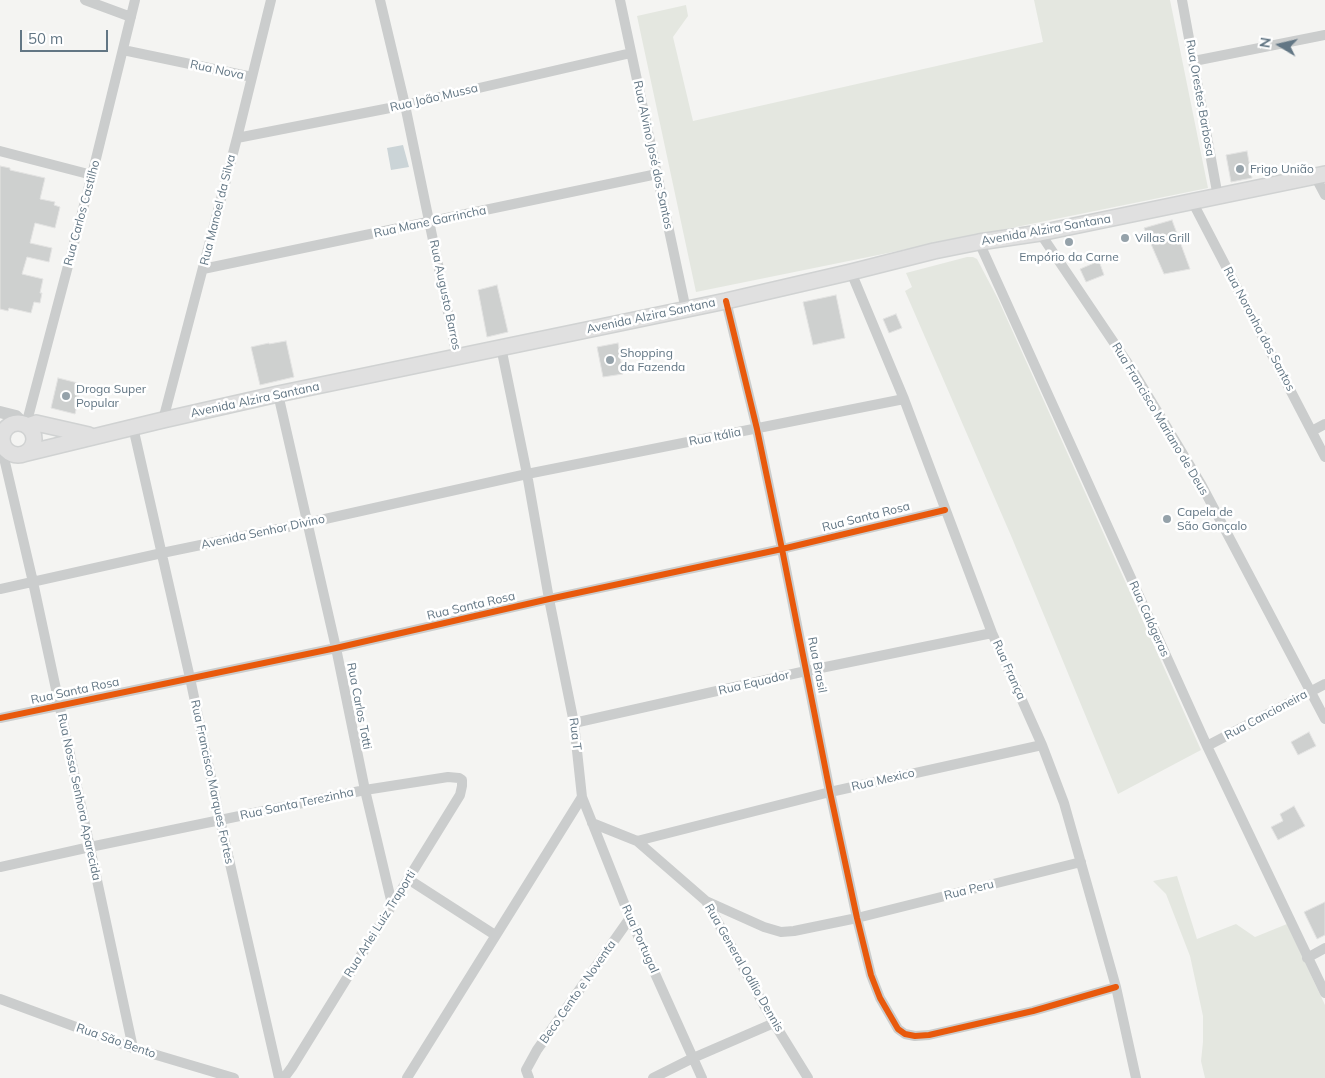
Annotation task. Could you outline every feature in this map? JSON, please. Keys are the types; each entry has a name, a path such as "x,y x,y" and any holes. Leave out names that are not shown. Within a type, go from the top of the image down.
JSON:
{"main road":[{"name":"Avenida Alzira Santana","path":"12,456 278,394 686,310 934,251 1040,233 1320,175"},
{"path":"18,423 26,425 33,432 34,440 32,447 12,456 14,454 5,447 1,437 12,425 18,423"},
{"name":"Avenida Alzira Santana","path":"26,425 36,423 94,436"}],"street":[{"path":"85,0 131,17"},
{"name":"Rua Carlos Castilho","path":"26,425 92,175 135,0"},
{"name":"Rua Manoel da Silva","path":"163,420 273,0"},
{"name":"Rua Augusto Barros","path":"380,0 405,105 458,356"},
{"name":"Rua Alvino José dos Santos","path":"620,0 686,310"},
{"name":"Rua Orestes Barbosa","path":"1182,0 1218,197"},
{"path":"1194,61 1325,35"},
{"name":"Rua Nova","path":"123,50 252,77"},
{"name":"Rua João Mussa","path":"237,138 405,105 631,53"},
{"path":"0,151 92,175"},
{"name":"Rua Mane Garrincha","path":"203,269 657,174"},
{"path":"1320,175 1325,195"},
{"name":"Rua Noronha dos Santos","path":"1192,202 1325,457"},
{"name":"Rua Francisco Mariano de Deus","path":"1040,233 1133,371 1201,484 1325,718"},
{"name":"Rua Calógeras","path":"979,242 1207,746 1325,993"},
{"name":"Rua França","path":"851,272 904,399 992,634 1042,745 1064,803 1116,987 1136,1078"},
{"name":"Rua Brasil","path":"726,301 757,429 857,918 871,975 880,998 898,1028 905,1034 915,1036 929,1035 1033,1012 1116,987"},
{"name":"Rua T","path":"501,347 574,723 582,797"},
{"name":"Rua Carlos Totti","path":"278,394 392,904"},
{"name":"Rua Itália","path":"527,474 904,399"},
{"path":"0,412 16,416 26,425"},
{"path":"1312,431 1325,424"},
{"name":"Rua Francisco Marques Fortes","path":"133,427 279,1078"},
{"name":"Rua Nossa Senhora Aparecida","path":"12,456 33,582 134,1048"},
{"name":"Avenida Senhor Divino","path":"0,590 527,474"},
{"name":"Rua Santa Rosa","path":"0,718 336,648 549,599 782,549 945,510"},
{"name":"Rua Equador","path":"574,723 806,671 992,634"},
{"name":"Rua Cancioneira","path":"1207,746 1325,684"},
{"name":"Rua Mexico","path":"637,841 830,792 1042,745"},
{"name":"Rua Santa Terezinha","path":"0,868 90,847 365,790 448,778"},
{"name":"Rua Arlei Luiz Traporti","path":"284,1078 292,1068 460,795 462,780 459,778 448,778"},
{"path":"407,1078 582,797"},
{"name":"Rua Portugal","path":"582,797 630,918 702,1078"},
{"name":"Rua General Odílio Dennis","path":"592,823 637,841 706,901 774,1023 808,1078"},
{"name":"Rua Peru","path":"706,901 764,927 780,932 794,931 857,918 1082,862"},
{"path":"408,879 496,934"},
{"name":"Beco Cento e Noventa","path":"529,1078 526,1074 527,1067 537,1050 630,918"},
{"path":"1308,958 1325,948"},
{"name":"Rua São Bento","path":"0,1000 134,1048 234,1078"},
{"path":"653,1078 693,1058 774,1023"}],"shaded area":[{"path":"1034,0 1170,0 1208,188 696,292 637,16 686,5 688,16 673,37 693,121 1043,42"},
{"path":"403,145 409,167 391,170 387,148"},
{"path":"967,257 977,259 998,299 1201,750 1118,794 1012,538 905,291 912,287 906,273"},
{"path":"1177,876 1197,939 1236,924 1255,937 1287,924 1325,1005 1325,1078 1205,1078 1201,1061 1203,1016 1190,956 1166,894 1153,881"}],"building":[{"path":"1247,151 1252,178 1231,182 1226,155"},
{"path":"0,166 45,178 40,199 55,202 54,205 60,207 55,228 35,223 30,243 52,248 49,262 27,257 22,274 43,279 40,303 34,302 31,313 9,308 8,311 0,309"},
{"path":"1172,220 1190,269 1164,274 1144,228"},
{"path":"1099,261 1104,275 1086,282 1080,269"},
{"path":"497,285 508,332 487,337 478,290"},
{"path":"836,295 845,338 813,345 803,302"},
{"path":"896,314 902,328 889,333 883,319"},
{"path":"286,341 294,377 260,385 251,347"},
{"name":"Shopping da Fazenda","path":"618,343 623,374 603,377 597,347"},
{"name":"Droga Super Popular","path":"58,378 82,384 75,414 51,408"},
{"path":"1309,732 1316,746 1298,755 1291,742"},
{"path":"1294,806 1305,826 1278,840 1271,827 1283,821 1280,814"},
{"path":"1325,902 1325,935 1317,939 1304,912"}],"cycle path":[{"path":"726,301 757,429 857,918 871,975 880,998 898,1029 905,1034 915,1036 929,1035 1033,1011 1116,987"},
{"path":"0,718 336,648 549,599 782,549 945,510"}],"place":[{"name":"Frigo União","path":"1240,169"},
{"name":"Villas Grill","path":"1125,238"},
{"name":"Empório da Carne","path":"1069,242"},
{"name":"Shopping da Fazenda","path":"610,360"},
{"name":"Droga Super Popular","path":"66,396"},
{"name":"Capela de São Gonçalo","path":"1167,519"}]}
